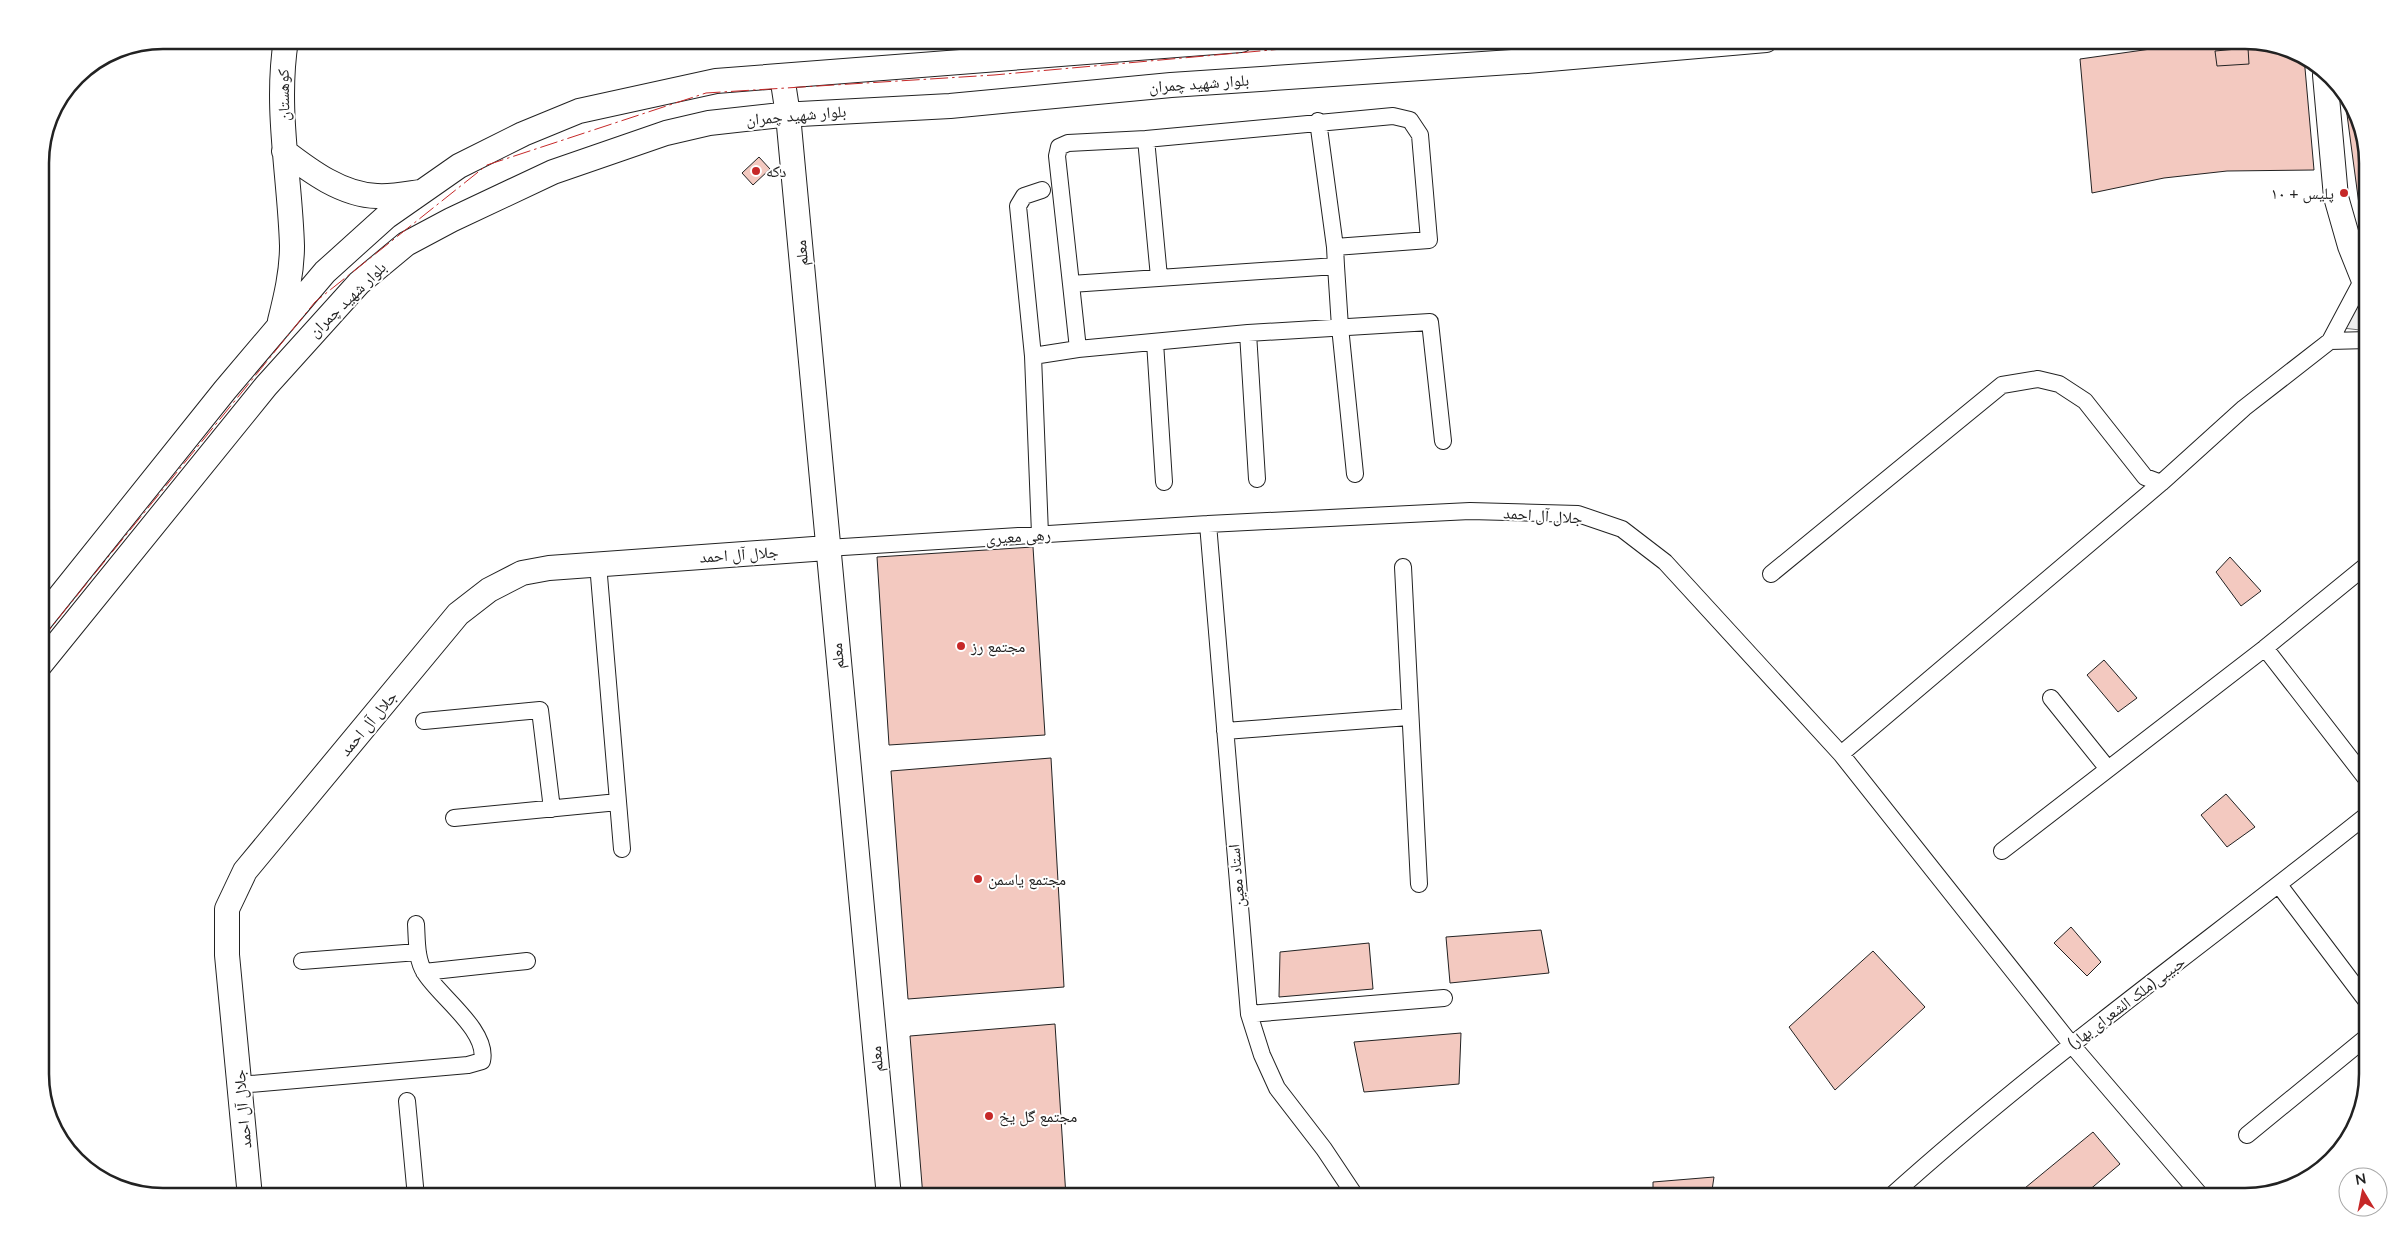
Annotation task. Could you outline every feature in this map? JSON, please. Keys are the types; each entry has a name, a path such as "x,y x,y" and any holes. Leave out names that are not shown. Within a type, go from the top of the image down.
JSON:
{"main road":[{"name":"کوهستان","path":"279,326 288,286 292,248 284,151 281,67 284,49"},
{"name":"بلوار شهید چمران","path":"49,610 324,272 386,217 459,166 523,134 579,111 716,81 812,72 1133,49"},
{"name":"بلوار شهید چمران","path":"49,654 266,386 359,283 406,244 450,220 553,172 666,133 709,123 788,115 950,106 1171,84 1527,62 1668,49"},
{"name":"معلم","path":"782,76 788,115 887,1188"},
{"path":"2327,84 2336,197 2359,269"},
{"path":"284,151 318,176 347,189 376,196 422,192"},
{"name":"جلال آل احمد","path":"249,1188 228,955 227,908 245,871 458,614 489,590 522,573 598,564 827,548"}],"street":[{"path":"1078,349 1057,156 1059,147 1068,143 1146,139 1318,121 1393,116 1410,120 1420,135 1429,240 1335,247"},
{"path":"1318,121 1335,247 1340,326 1355,474"},
{"path":"1146,139 1158,277"},
{"path":"1040,534 1033,356 1018,206 1024,196 1042,190"},
{"path":"1071,284 1336,266"},
{"path":"1841,754 2161,483 2244,408 2330,341 2359,295"},
{"path":"1033,356 1078,349 1248,333 1430,322 1443,441"},
{"path":"1248,333 1257,479"},
{"path":"2330,341 2359,340"},
{"path":"1155,342 1164,482"},
{"path":"1772,574 2002,385 2038,379 2059,384 2085,401 2145,477 2161,483"},
{"name":"جلال آل احمد","path":"1208,524 1470,511 1578,514 1622,529 1665,562 1841,754 2071,1044 2194,1188"},
{"name":"رهی معیری","path":"827,548 1208,524"},
{"name":"استاد معین","path":"1208,524 1249,1014 1262,1055 1277,1088 1324,1149 1350,1188"},
{"path":"598,564 622,849"},
{"path":"1403,567 1409,717 1419,884"},
{"path":"2002,851 2265,648 2359,571"},
{"path":"2265,648 2359,769"},
{"path":"2051,698 2108,769"},
{"path":"424,721 540,710 552,809"},
{"path":"1225,731 1409,717"},
{"path":"454,818 618,802"},
{"name":"حبیبی(ملک الشعرای بهار)","path":"1900,1188 1949,1144 2071,1044 2279,885 2359,821"},
{"path":"2279,885 2359,991"},
{"path":"240,1085 478,1063 482,1061 484,1055 473,1028 424,972 418,952 416,924"},
{"path":"302,961 418,952"},
{"path":"424,972 527,961"},
{"path":"1249,1014 1444,998"},
{"path":"2247,1135 2359,1043"},
{"path":"407,1101 415,1188"}],"shaded area":[{"path":"2359,305 2359,330 2343,328"}],"building":[{"path":"2151,49 2245,49 2260,50 2289,57 2305,66 2314,170 2227,171 2164,178 2092,193 2080,59"},
{"path":"2248,49 2249,64 2217,66 2215,51"},
{"path":"2347,111 2357,140 2359,155 2359,204"},
{"name":"دکه","path":"759,157 770,169 753,185 742,173"},
{"name":"مجتمع رز","path":"1033,547 1045,735 889,745 877,557"},
{"path":"2230,557 2261,591 2241,606 2216,572"},
{"path":"2104,660 2137,698 2118,712 2087,675"},
{"name":"مجتمع یاسمن","path":"1051,758 1064,987 908,999 891,771"},
{"path":"2226,794 2255,827 2227,847 2201,815"},
{"path":"2071,927 2101,962 2087,976 2054,943"},
{"path":"1541,930 1549,973 1450,983 1446,937"},
{"path":"1369,943 1373,989 1279,997 1280,952"},
{"path":"1873,951 1925,1007 1835,1090 1789,1027"},
{"name":"مجتمع گل یخ","path":"1055,1024 1065,1188 922,1188 910,1036"},
{"path":"1461,1033 1459,1084 1364,1092 1354,1042"},
{"path":"2093,1132 2120,1164 2092,1188 2025,1188"},
{"path":"1714,1177 1712,1188 1653,1188 1653,1182"}],"power":[{"path":"49,630 315,302 487,165 706,93 994,75 1282,49"}],"place":[{"name":"دکه","path":"756,171"},
{"name":"پلیس + ۱۰","path":"2344,193"},
{"name":"مجتمع رز","path":"961,646"},
{"name":"مجتمع یاسمن","path":"978,879"},
{"name":"مجتمع گل یخ","path":"989,1116"}]}
